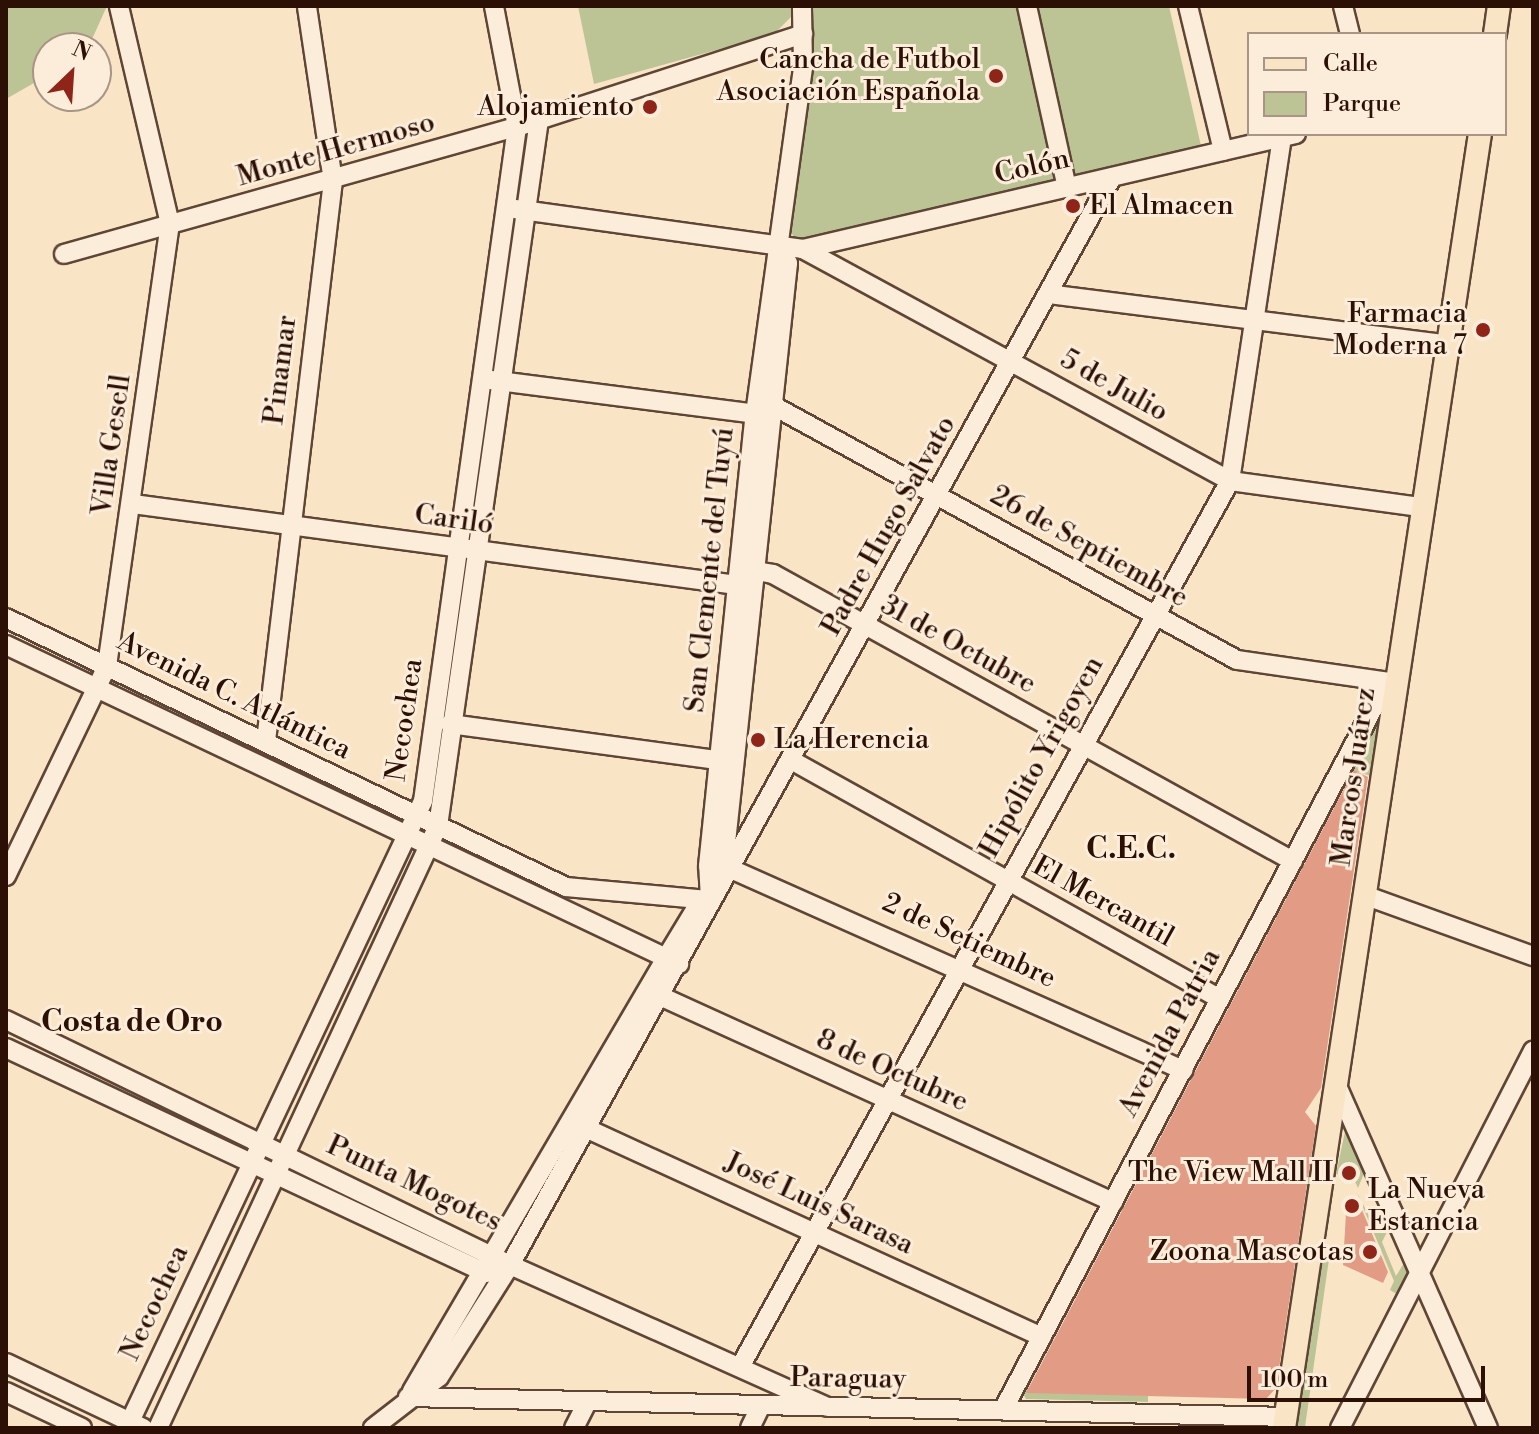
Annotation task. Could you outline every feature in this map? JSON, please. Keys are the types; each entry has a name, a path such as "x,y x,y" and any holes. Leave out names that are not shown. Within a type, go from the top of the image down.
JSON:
{"main road":[{"path":"1495,32 1499,6"},
{"name":"Marcos Juárez","path":"1285,1422 1367,896 1392,682 1480,136"}],"street":[{"name":"Villa Gesell","path":"6,876 92,687 107,666 133,504 170,224 119,6"},
{"name":"Pinamar","path":"266,741 333,181 307,6"},
{"name":"Necochea","path":"133,1426 251,1163 416,815 517,127 494,6"},
{"name":"San Clemente del Tuyú","path":"710,900 708,866 718,760 772,261 780,248 803,34 802,6"},
{"path":"1027,6 1067,188"},
{"path":"1188,6 1223,151"},
{"path":"1343,6 1350,32"},
{"name":"Monte Hermoso","path":"64,254 517,127 803,34"},
{"name":"Necochea","path":"158,1428 438,826 450,724 539,120"},
{"name":"Colón","path":"505,208 803,249 1289,136"},
{"name":"Hipólito Yrigoyen","path":"740,1367 811,1231 958,965 1230,481 1255,319 1289,136"},
{"name":"Padre Hugo Salvato","path":"373,1428 408,1397 439,1377 672,961 791,760 1112,177"},
{"name":"San Clemente del Tuyú","path":"732,864 725,852 760,571 772,405 788,263 780,248"},
{"name":"5 de Julio","path":"803,249 1230,481 1420,507"},
{"path":"1048,294 1446,344"},
{"path":"481,378 755,414 772,405"},
{"name":"26 de Septiembre","path":"772,405 1237,660 1392,682"},
{"name":"Cariló","path":"133,504 737,585"},
{"path":"737,585 760,571"},
{"name":"31 de Octubre","path":"760,571 1293,861"},
{"name":"Avenida C. Atlántica","path":"6,618 438,826 581,891 710,900"},
{"name":"Avenida C. Atlántica","path":"6,645 429,849 672,961"},
{"name":"Avenida Patria","path":"1003,1410 1293,861 1392,682"},
{"path":"450,724 718,760"},
{"name":"El Mercantil","path":"791,760 1220,999"},
{"path":"708,866 732,864"},
{"name":"2 de Setiembre","path":"732,864 1183,1070"},
{"path":"1367,896 1533,956"},
{"name":"8 de Octubre","path":"654,993 1113,1202"},
{"name":"Punta Mogotes","path":"6,1020 504,1260 486,1273 6,1048"},
{"path":"1340,1428 1533,1051"},
{"path":"1338,1088 1488,1428"},
{"name":"José Luis Sarasa","path":"580,1125 1042,1337"},
{"path":"504,1260 827,1407"},
{"name":"Padre Hugo Salvato","path":"408,1397 486,1273"},
{"path":"6,1363 133,1426"},
{"path":"6,1392 82,1428"},
{"name":"Paraguay","path":"408,1397 1003,1410 1285,1422"},
{"path":"574,1428 588,1401"},
{"path":"750,1428 761,1405"},
{"path":"933,1428 942,1409"}],"green space":[{"path":"6,6 107,6 95,32 32,32 32,84 6,99"},
{"path":"578,6 793,6 794,14 774,34 594,84"},
{"name":"Cancha de Futbol Asociación Española","path":"810,6 1169,6 1201,146 796,240 790,231"},
{"path":"1381,716 1374,777 1352,770"},
{"path":"1327,817 1028,1388 1148,1396 1148,1402 1026,1399 1022,1392"},
{"path":"1346,1127 1367,1166 1358,1188 1353,1177 1336,1174"},
{"path":"1357,1193 1376,1229 1392,1222 1382,1242 1396,1276 1407,1258 1412,1273 1400,1296 1390,1290 1394,1281"},
{"path":"1323,1258 1329,1259 1305,1427 1294,1428"}],"building":[{"path":"1354,770 1368,777 1321,1088 1305,1112 1316,1126 1276,1388 1266,1399 1026,1393"},
{"path":"1347,1196 1357,1198 1388,1272 1383,1283 1343,1265"}],"place":[{"name":"Cancha de Futbol Asociación Española","path":"996,76"},
{"name":"Alojamiento","path":"650,107"},
{"name":"El Almacen","path":"1073,206"},
{"name":"Farmacia Moderna 7","path":"1483,330"},
{"name":"La Herencia","path":"758,740"},
{"name":"The View Mall II","path":"1349,1173"},
{"name":"La Nueva Estancia","path":"1352,1206"},
{"name":"Zoona Mascotas","path":"1370,1252"}],"district":[{"name":"C.E.C.","path":"1131,849"},
{"name":"Costa de Oro","path":"132,1022"}]}
